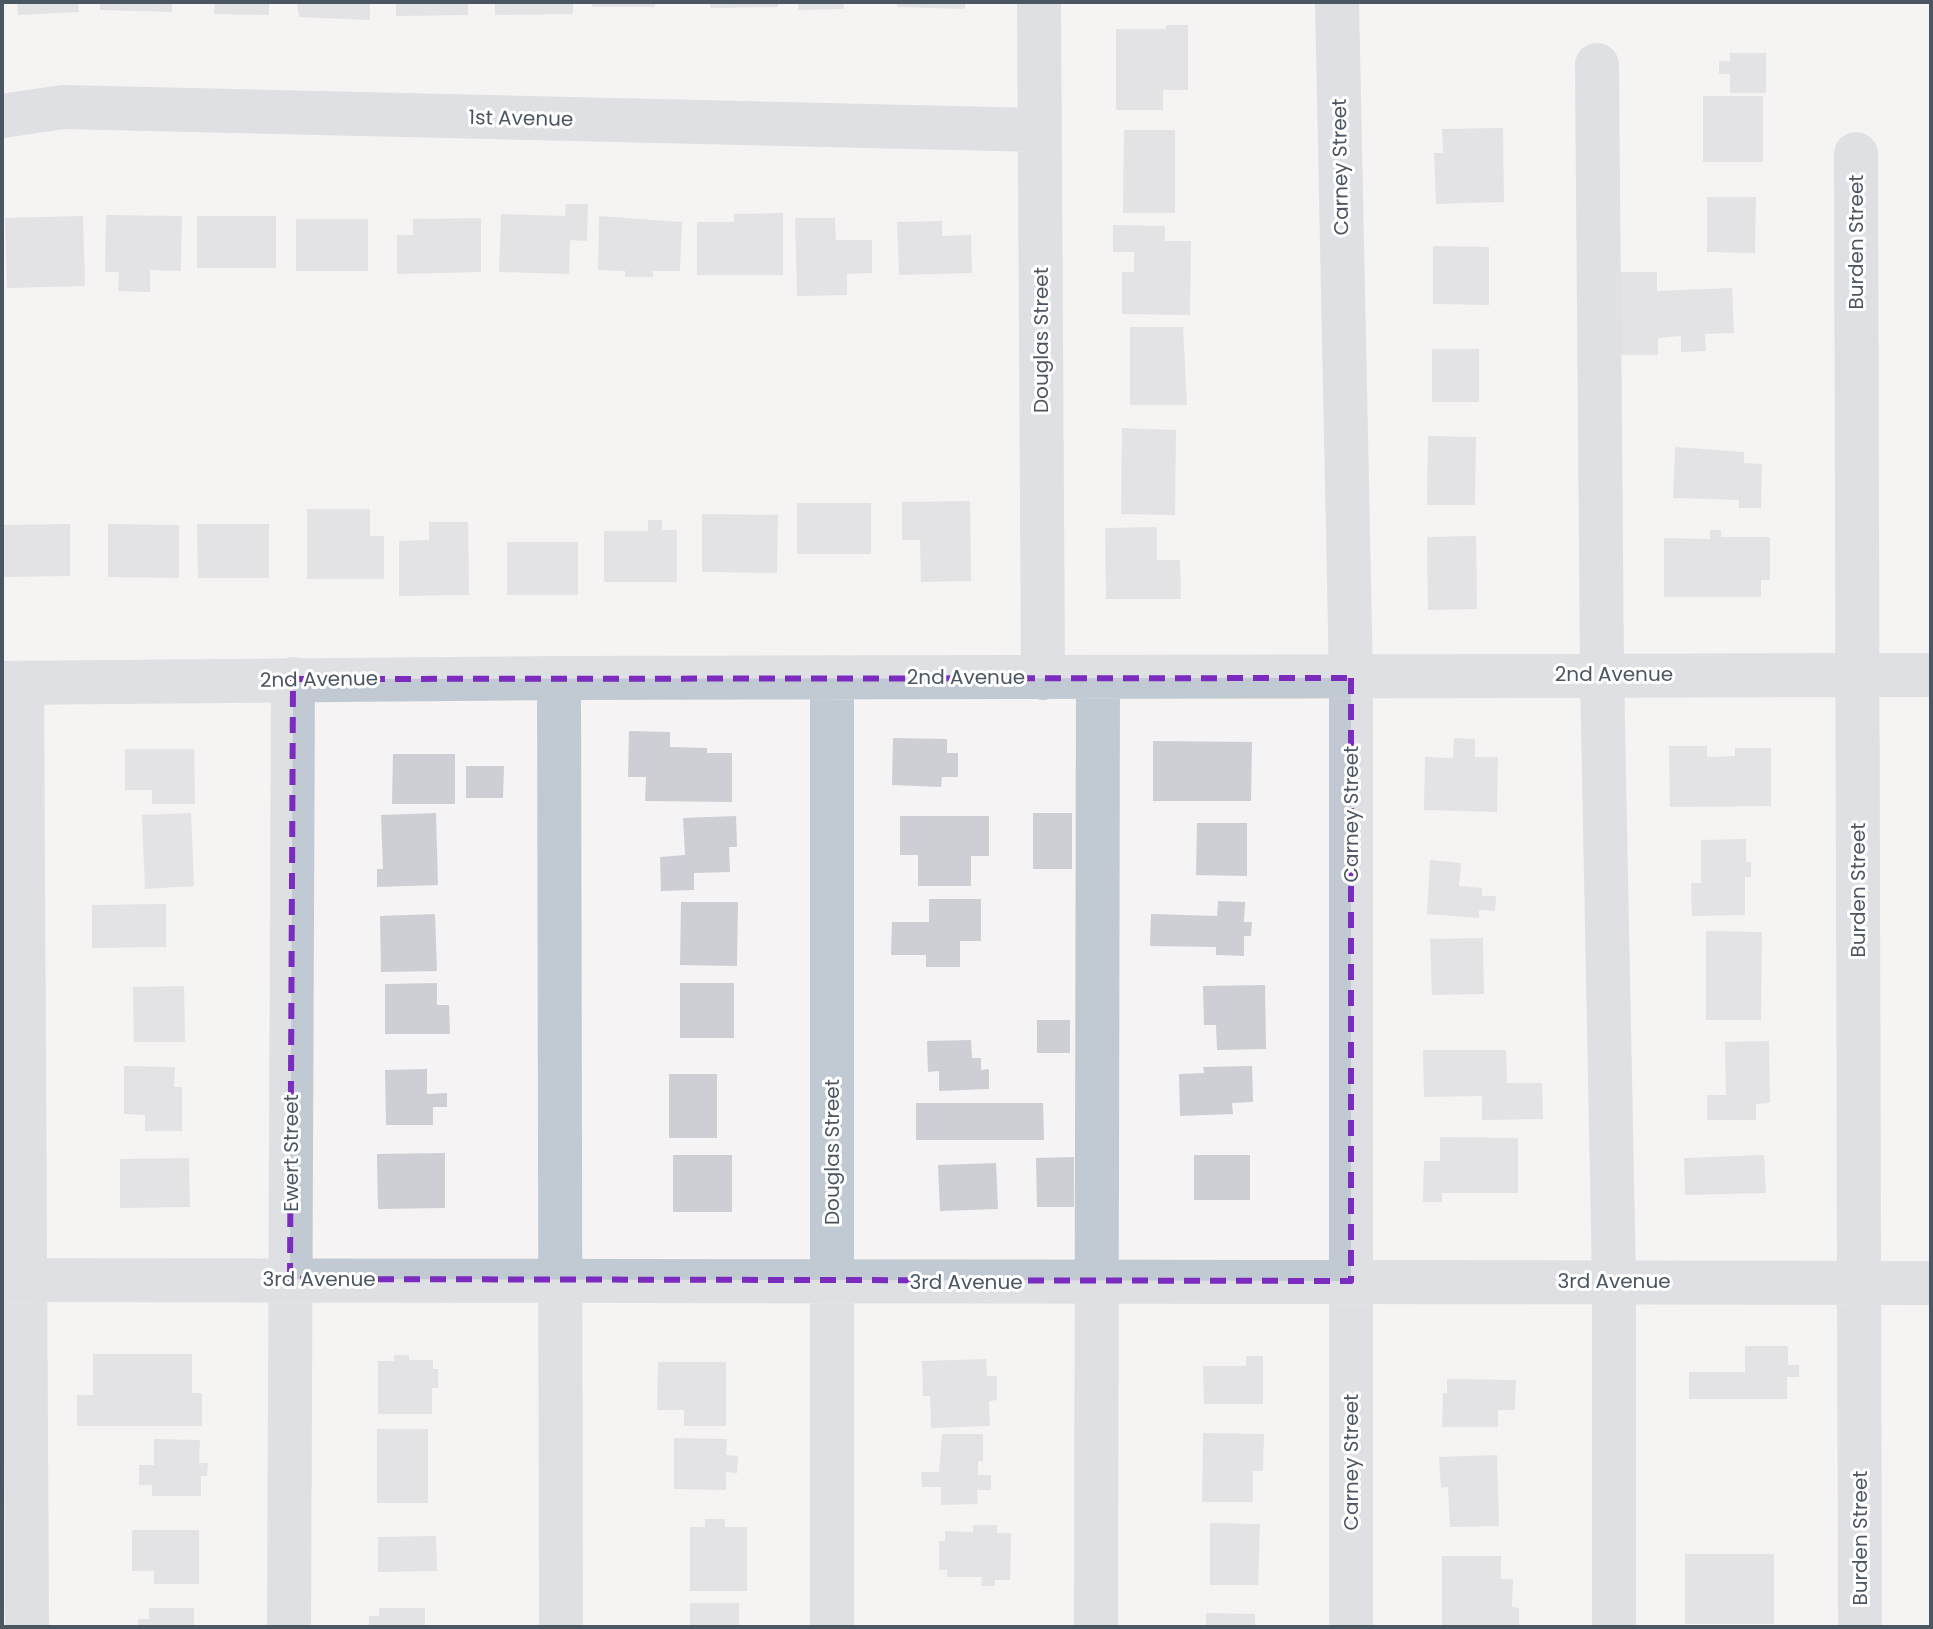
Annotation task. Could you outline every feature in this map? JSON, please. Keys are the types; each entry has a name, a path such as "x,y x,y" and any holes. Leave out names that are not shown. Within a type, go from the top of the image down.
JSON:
{"street":[{"name":"Douglas Street","path":"1039,2 1043,678"},
{"name":"Carney Street","path":"1337,2 1351,678 1351,1627"},
{"path":"1597,65 1602,674 1614,1281 1614,1627"},
{"name":"1st Avenue","path":"2,116 63,107 1040,130"},
{"name":"Burden Street","path":"1856,154 1860,1627"},
{"name":"2nd Avenue","path":"12,683 293,679 1931,675"},
{"name":"Douglas Street","path":"832,677 832,1627"},
{"path":"559,678 558,1074 563,1280 561,1627"},
{"path":"1096,1627 1098,678"},
{"name":"Ewert Street","path":"289,1627 293,679"},
{"path":"12,683 14,1280 27,1627"},
{"name":"3rd Avenue","path":"14,1280 1931,1283"}],"highlighted area":[{"path":"1351,678 1351,1281 290,1279 293,679"}],"building":[{"path":"17,2 78,2 79,12 18,15"},
{"path":"100,2 172,2 172,12 100,10"},
{"path":"215,2 269,2 269,15 214,14"},
{"path":"297,2 370,2 370,20 299,17"},
{"path":"396,2 468,2 468,15 396,16"},
{"path":"495,2 573,2 573,14 495,15"},
{"path":"592,2 655,2 655,7 592,7"},
{"path":"710,2 778,2 778,7 710,8"},
{"path":"798,2 843,2 844,9 798,10"},
{"path":"897,2 965,2 965,9 897,7"},
{"path":"1166,25 1188,25 1188,90 1163,90 1163,110 1116,110 1116,29 1166,29"},
{"path":"1730,53 1766,53 1766,93 1730,93 1730,74 1719,74 1719,61 1730,61"},
{"path":"1703,96 1763,96 1763,162 1703,162"},
{"path":"1503,128 1504,202 1436,204 1434,153 1443,153 1442,129"},
{"path":"1124,130 1175,130 1175,213 1123,213"},
{"path":"1707,197 1756,197 1755,253 1707,252"},
{"path":"566,204 588,204 587,241 570,240 569,274 499,272 501,214 565,216"},
{"path":"783,213 783,275 697,275 697,222 734,222 734,214"},
{"path":"106,215 182,216 181,271 150,270 150,292 118,291 119,272 105,272"},
{"path":"83,216 85,286 7,288 5,218"},
{"path":"197,216 276,216 276,268 197,268"},
{"path":"599,216 682,222 680,271 653,271 653,277 625,277 625,271 598,270"},
{"path":"481,218 481,272 397,274 397,235 413,235 413,219"},
{"path":"795,218 835,218 836,240 872,240 872,273 847,274 847,295 797,296"},
{"path":"296,219 368,219 368,271 296,271"},
{"path":"942,221 942,236 971,235 972,273 899,275 897,222"},
{"path":"1113,225 1165,226 1165,241 1191,241 1190,315 1122,314 1122,272 1134,272 1134,252 1113,252"},
{"path":"1433,246 1489,247 1489,305 1433,304"},
{"path":"1613,272 1657,272 1657,291 1732,288 1734,333 1705,334 1706,351 1681,352 1681,336 1658,338 1658,355 1614,355"},
{"path":"1130,327 1183,327 1187,405 1130,405"},
{"path":"1432,349 1479,349 1479,402 1432,402"},
{"path":"1122,428 1176,430 1175,515 1121,514"},
{"path":"1428,436 1476,437 1475,505 1427,505"},
{"path":"1675,447 1744,452 1744,463 1762,464 1761,508 1739,508 1739,500 1673,498"},
{"path":"970,501 971,581 921,582 920,540 902,540 902,502"},
{"path":"797,503 871,503 871,554 797,554"},
{"path":"307,509 370,509 370,536 384,536 384,579 307,579"},
{"path":"702,514 778,515 777,573 702,572"},
{"path":"648,520 662,520 662,530 677,530 677,582 604,582 604,531 648,531"},
{"path":"429,522 468,522 469,595 399,596 399,541 429,540"},
{"path":"70,524 70,576 2,577 2,525"},
{"path":"108,524 179,525 179,578 108,577"},
{"path":"197,524 269,524 269,578 198,578"},
{"path":"1157,527 1157,560 1180,560 1181,599 1106,599 1105,528"},
{"path":"1710,530 1721,530 1721,537 1770,537 1770,580 1761,580 1761,597 1664,597 1664,538 1710,539"},
{"path":"1476,536 1477,609 1428,610 1427,537"},
{"path":"507,542 578,542 578,595 507,595"},
{"path":"629,731 670,732 670,747 707,748 707,753 732,753 732,802 645,801 646,777 628,777"},
{"path":"893,738 947,739 947,753 958,753 958,777 942,777 941,787 892,785"},
{"path":"1454,738 1475,739 1475,757 1498,757 1497,812 1424,810 1425,757 1453,758"},
{"path":"1153,741 1252,742 1251,801 1153,801"},
{"path":"1669,746 1707,746 1707,757 1735,756 1735,748 1771,748 1771,806 1670,807"},
{"path":"125,749 194,749 195,804 152,804 152,790 125,790"},
{"path":"393,754 455,754 455,804 392,804"},
{"path":"466,766 504,766 503,798 466,798"},
{"path":"191,813 194,886 145,889 142,815"},
{"path":"436,813 438,885 377,887 377,869 383,869 381,815"},
{"path":"1033,813 1072,813 1072,869 1033,869"},
{"path":"736,816 737,847 729,847 730,872 694,873 694,890 661,891 660,857 685,855 683,818"},
{"path":"900,816 989,816 989,856 971,856 971,886 918,886 918,855 900,855"},
{"path":"1197,823 1247,823 1247,876 1196,875"},
{"path":"1746,839 1746,862 1751,862 1751,877 1745,877 1745,915 1692,916 1691,883 1701,883 1701,840"},
{"path":"1430,860 1461,863 1459,886 1482,888 1482,896 1496,896 1495,911 1479,910 1479,918 1427,914"},
{"path":"929,899 981,899 981,941 960,941 960,967 926,967 926,955 891,955 892,922 929,922"},
{"path":"1218,901 1245,902 1244,922 1252,922 1251,936 1244,936 1244,956 1216,955 1216,947 1150,946 1151,914 1217,916"},
{"path":"681,902 738,902 737,966 680,965"},
{"path":"166,904 166,947 92,948 92,905"},
{"path":"435,914 437,971 381,972 380,916"},
{"path":"1706,931 1762,932 1761,1020 1706,1020"},
{"path":"1483,938 1484,994 1432,995 1430,939"},
{"path":"437,983 437,1005 449,1005 450,1034 385,1034 385,984"},
{"path":"680,983 734,983 734,1038 680,1038"},
{"path":"1265,985 1266,1049 1217,1050 1216,1025 1204,1025 1203,986"},
{"path":"184,986 185,1042 134,1042 133,987"},
{"path":"1037,1020 1070,1020 1070,1053 1037,1053"},
{"path":"971,1040 972,1058 981,1058 981,1070 989,1069 989,1089 939,1091 939,1071 928,1072 927,1041"},
{"path":"1769,1041 1770,1103 1756,1104 1756,1120 1707,1120 1707,1095 1726,1095 1725,1042"},
{"path":"1423,1050 1506,1050 1507,1083 1542,1083 1543,1119 1482,1120 1482,1096 1424,1097"},
{"path":"124,1066 175,1067 174,1087 182,1087 182,1131 145,1131 145,1115 124,1114"},
{"path":"1252,1066 1253,1102 1232,1103 1233,1114 1180,1116 1179,1074 1204,1073 1203,1067"},
{"path":"427,1069 427,1094 447,1093 447,1107 433,1107 433,1125 386,1125 385,1070"},
{"path":"669,1074 717,1074 717,1138 669,1138"},
{"path":"916,1103 1043,1103 1044,1140 916,1140"},
{"path":"1440,1137 1518,1138 1518,1193 1442,1193 1442,1202 1423,1202 1424,1161 1440,1161"},
{"path":"445,1153 445,1208 378,1209 377,1154"},
{"path":"673,1155 732,1155 732,1212 673,1212"},
{"path":"1194,1155 1250,1155 1250,1200 1194,1200"},
{"path":"1764,1155 1766,1193 1685,1195 1684,1158"},
{"path":"1074,1157 1074,1207 1037,1207 1036,1158"},
{"path":"189,1158 190,1207 120,1208 120,1159"},
{"path":"996,1163 998,1209 940,1211 938,1165"},
{"path":"1745,1346 1788,1346 1788,1365 1799,1365 1799,1377 1787,1377 1787,1399 1689,1399 1689,1372 1745,1372"},
{"path":"93,1354 192,1354 192,1393 202,1393 202,1426 77,1426 77,1395 93,1395"},
{"path":"394,1355 409,1355 409,1360 433,1360 433,1369 438,1369 438,1388 432,1388 432,1414 378,1414 378,1361 394,1361"},
{"path":"1246,1356 1263,1356 1263,1404 1204,1404 1203,1366 1246,1366"},
{"path":"986,1359 987,1376 997,1376 997,1400 989,1401 990,1426 931,1428 930,1396 923,1396 922,1361"},
{"path":"658,1362 726,1362 726,1426 684,1426 684,1410 657,1410"},
{"path":"1447,1379 1516,1380 1515,1410 1498,1410 1498,1427 1442,1427 1443,1393 1447,1393"},
{"path":"377,1429 428,1429 428,1503 377,1503"},
{"path":"1203,1433 1264,1434 1263,1471 1253,1471 1253,1502 1202,1502"},
{"path":"942,1434 983,1434 983,1461 978,1461 978,1475 991,1475 991,1490 977,1490 978,1504 941,1505 941,1487 922,1487 921,1472 939,1472"},
{"path":"674,1438 727,1439 726,1455 738,1456 737,1473 726,1472 726,1490 674,1489"},
{"path":"154,1439 200,1440 199,1463 208,1463 207,1476 201,1476 201,1496 152,1496 152,1485 139,1485 139,1465 154,1465"},
{"path":"1497,1455 1499,1526 1450,1527 1448,1487 1441,1488 1439,1457"},
{"path":"705,1519 725,1519 725,1527 747,1527 747,1591 690,1591 690,1527 705,1527"},
{"path":"1210,1523 1260,1524 1258,1585 1210,1585"},
{"path":"973,1525 997,1525 997,1533 1011,1533 1010,1580 995,1580 995,1586 981,1586 982,1577 947,1577 947,1570 939,1570 939,1541 945,1541 945,1531 973,1532"},
{"path":"132,1530 199,1530 199,1584 154,1584 154,1571 132,1571"},
{"path":"436,1536 437,1571 378,1572 378,1537"},
{"path":"1685,1554 1774,1554 1774,1624 1685,1624"},
{"path":"1442,1556 1501,1556 1501,1579 1513,1579 1512,1607 1519,1608 1519,1627 1442,1627"},
{"path":"690,1603 739,1603 739,1627 690,1627"},
{"path":"149,1608 194,1608 194,1627 138,1627 138,1619 149,1619"},
{"path":"379,1608 425,1608 425,1627 369,1627 369,1616 379,1616"},
{"path":"1206,1613 1255,1614 1255,1627 1206,1627"}]}
